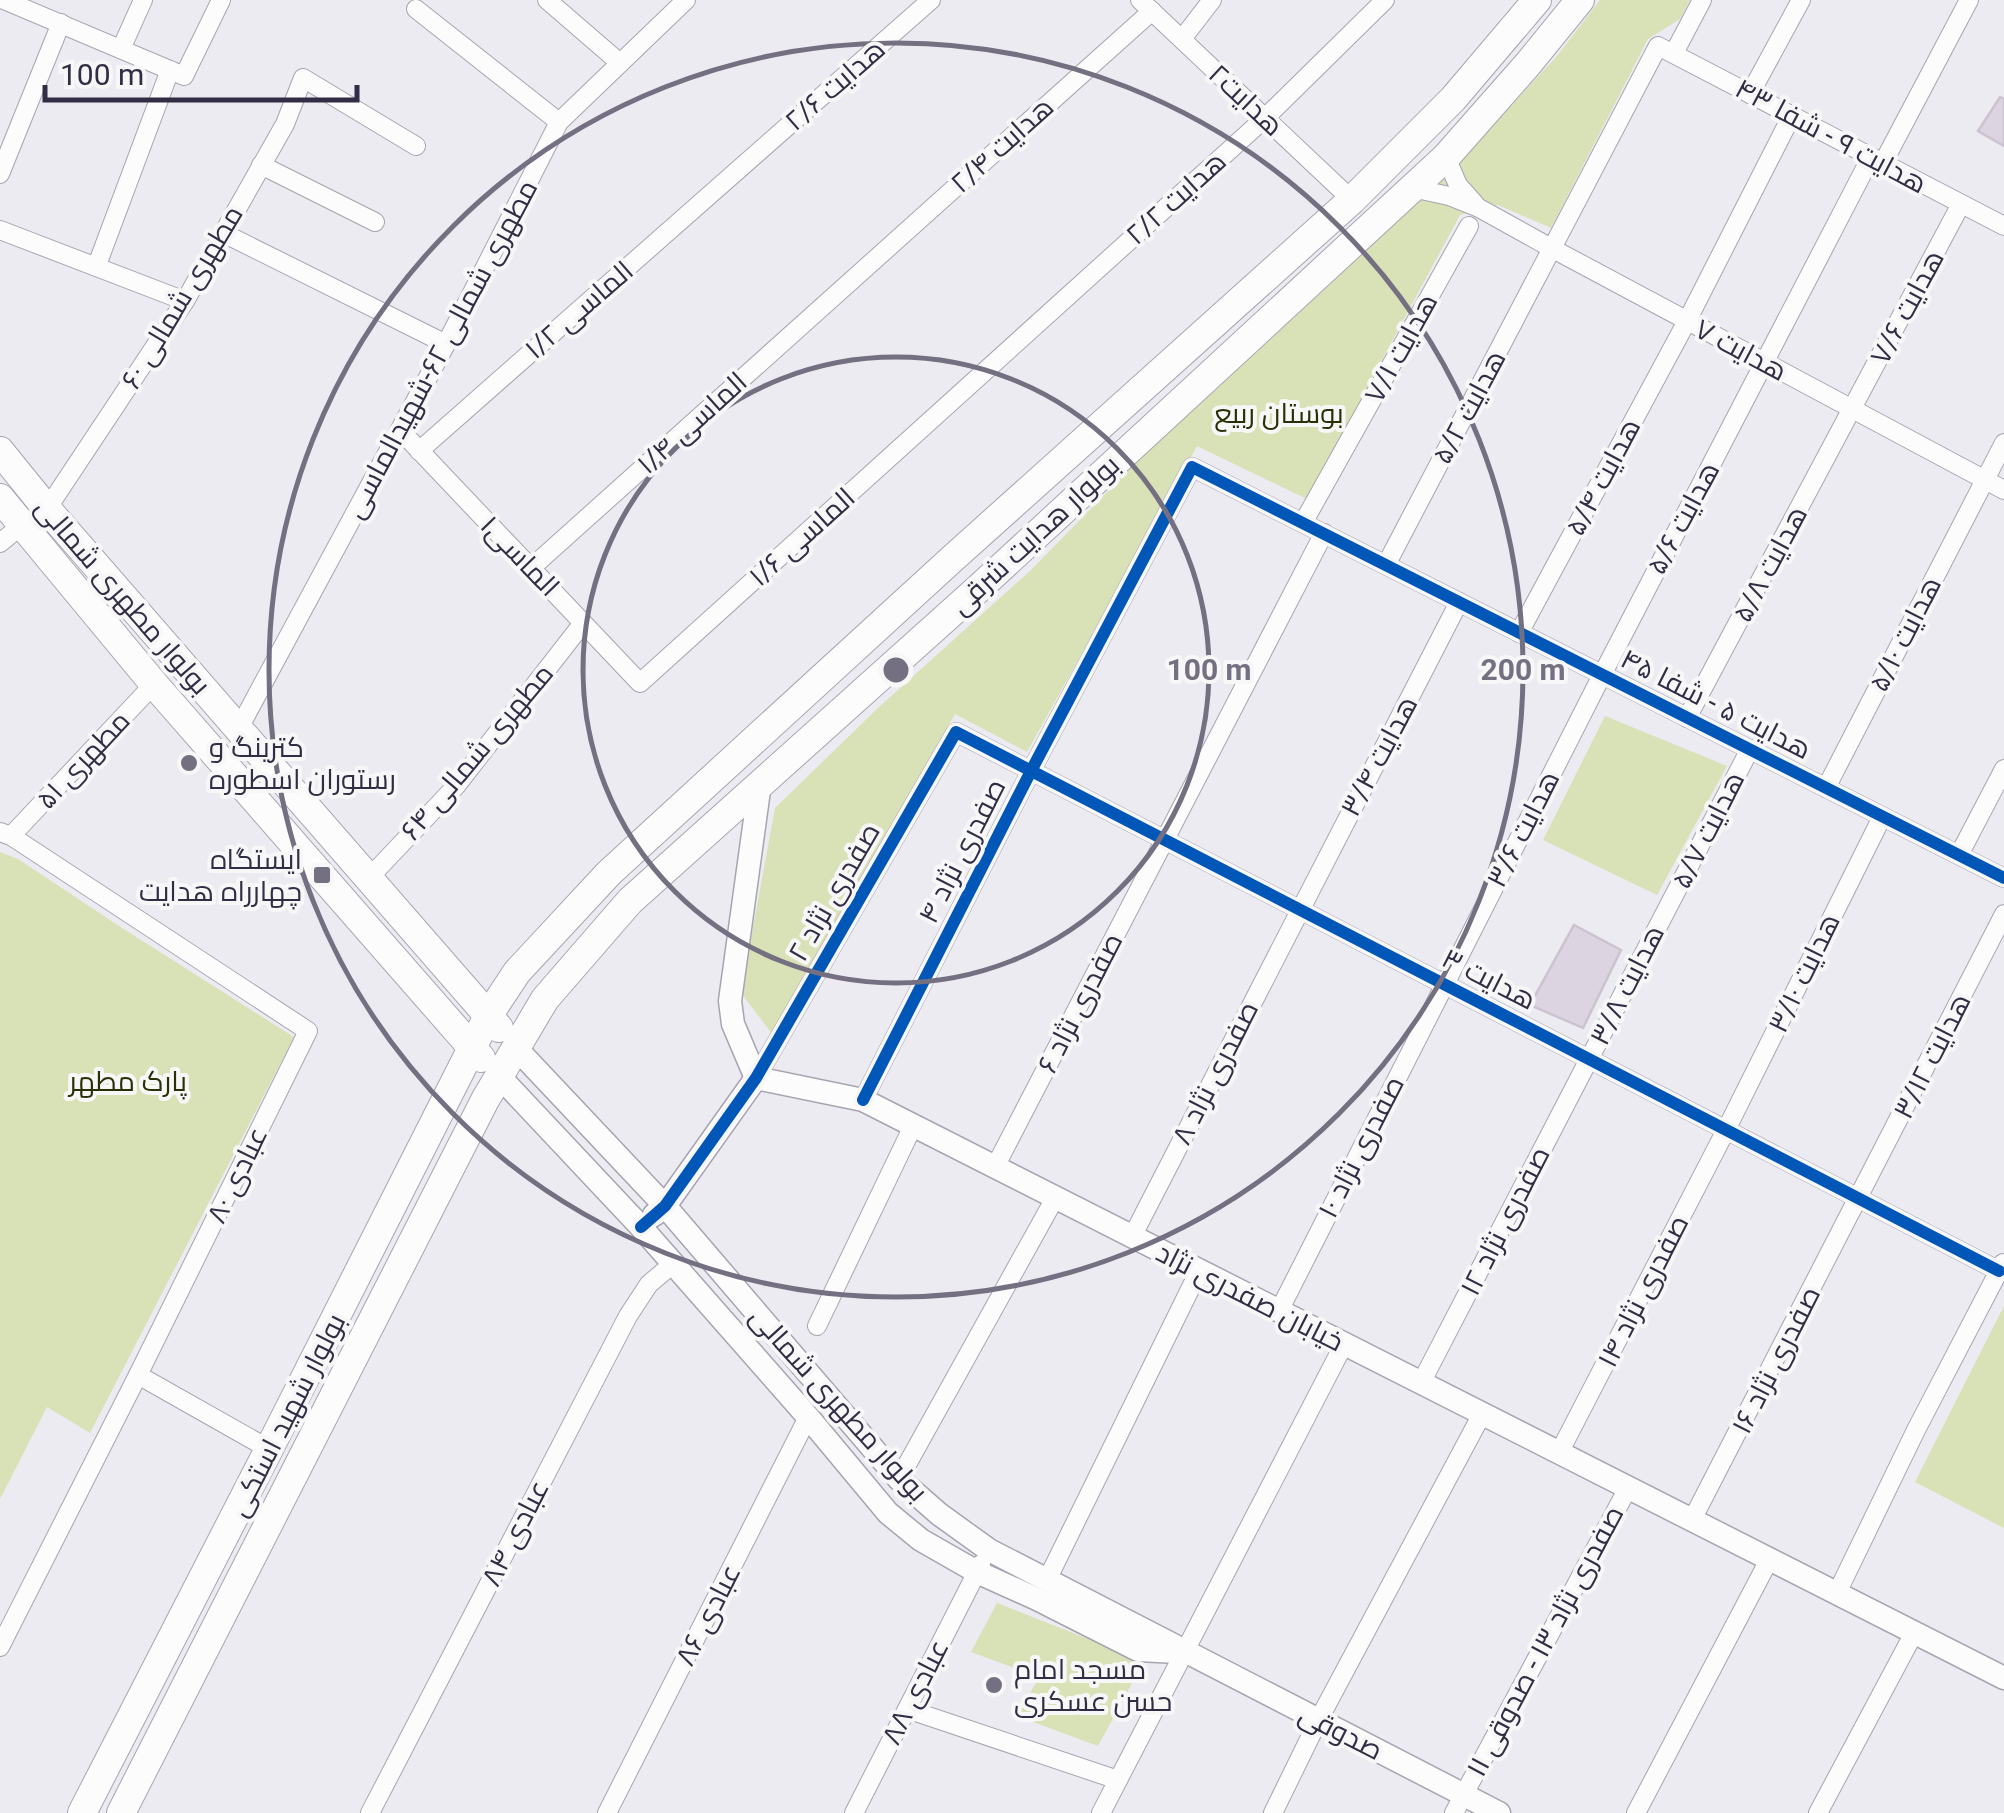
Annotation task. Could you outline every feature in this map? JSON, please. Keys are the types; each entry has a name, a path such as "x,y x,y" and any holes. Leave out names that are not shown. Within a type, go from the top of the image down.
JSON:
{"main road":[{"name":"بولوار هدایت شرقی","path":"488,1016 517,972 609,873 1352,200 1453,99 1537,0"},
{"name":"بولوار هدایت شرقی","path":"499,1076 546,998 630,901 979,588 1446,157 1580,0"},
{"name":"بولوار مطهری شمالی","path":"0,451 516,1048"},
{"name":"بولوار مطهری شمالی","path":"0,498 11,534 154,684 499,1076"},
{"name":"بولوار شهید استکی","path":"82,1813 488,1016"},
{"name":"بولوار شهید استکی","path":"121,1813 499,1076"}],"street":[{"path":"4,0 177,73"},
{"path":"121,49 144,0"},
{"path":"97,266 177,73 222,0"},
{"path":"547,0 620,63"},
{"name":"مطهری شمالی ۶۲-شهیدالماسی","path":"238,730 446,344 559,122 686,0"},
{"name":"هدایت ۲/۶","path":"739,170 931,0"},
{"path":"1182,39 1212,0"},
{"name":"هدایت ۲/۲","path":"963,391 1265,118 1385,0"},
{"name":"هدایت ۵/۲","path":"1386,565 1552,250 1666,49 1702,0"},
{"path":"1750,94 1801,0"},
{"name":"هدایت ۵/۶","path":"1602,674 1765,362 1969,0"},
{"name":"هدایت۲","path":"1146,6 1352,200"},
{"name":"هدایت ۲/۴","path":"852,279 1146,6"},
{"path":"416,9 559,122"},
{"path":"0,174 61,23"},
{"name":"هدایت ۹ - شفا ۴۳","path":"1666,49 2004,226"},
{"name":"مطهری شمالی ۶۰","path":"47,508 185,301 284,124 304,78 416,146"},
{"name":"هدایت ۵/۴","path":"1519,632 1687,321 1792,116"},
{"name":"هدایت ۷","path":"1446,157 1458,185 1479,208"},
{"path":"261,165 375,222"},
{"name":"الماسی ۱/۲","path":"419,451 739,170"},
{"name":"هدایت ۷","path":"1412,188 1479,208 2004,490"},
{"name":"هدایت ۷/۶","path":"1853,409 1961,204"},
{"name":"هدایت ۷/۱","path":"1303,523 1469,226"},
{"path":"0,230 185,301"},
{"path":"223,233 446,344"},
{"name":"الماسی ۱/۴","path":"531,568 852,279"},
{"name":"الماسی ۱/۶","path":"640,683 963,391"},
{"name":"هدایت ۵/۸","path":"1687,718 1853,409"},
{"name":"الماسی۱","path":"400,430 640,683"},
{"name":"هدایت ۵/۱۰","path":"1826,788 2004,443"},
{"name":"هدایت ۵ - شفا ۴۵","path":"1192,467 2004,878"},
{"name":"صفدری نژاد ۴","path":"862,1100 1192,467"},
{"name":"صفدری نژاد ۶","path":"995,1168 1324,534"},
{"name":"هدایت ۳/۴","path":"1299,909 1459,602"},
{"name":"مطهری شمالی ۶۴","path":"368,879 456,786 583,623"},
{"name":"هدایت ۳/۶","path":"1444,984 1602,674"},
{"name":"مطهری ۵۱","path":"6,834 154,684"},
{"name":"هدایت ۳","path":"956,732 1726,1130 2002,1266"},
{"name":"صفدری نژاد ۲","path":"756,1078 956,732"},
{"name":"هدایت ۵/۷","path":"1666,911 1750,750"},
{"path":"1959,855 2004,769"},
{"path":"641,1226 665,1206 756,1078 733,1024 730,1001 760,783"},
{"name":"هدایت ۳/۱۰","path":"1726,1130 1882,817"},
{"name":"عبادی ۸۰","path":"0,1646 308,1030 6,834"},
{"name":"صفدری نژاد ۸","path":"1132,1236 1299,909"},
{"name":"هدایت ۳/۸","path":"1589,1059 1666,911"},
{"name":"هدایت ۳/۱۲","path":"1860,1198 2004,914"},
{"name":"صفدری نژاد ۱۰","path":"1279,1311 1444,984"},
{"name":"بولوار مطهری شمالی","path":"516,1048 665,1206 900,1479 939,1514 989,1550 1183,1652"},
{"name":"صفدری نژاد ۱۲","path":"1422,1384 1589,1059"},
{"name":"بولوار مطهری شمالی","path":"499,1076 674,1263 888,1514 921,1540 977,1572 1138,1650 1183,1652"},
{"name":"خیابان صفدری نژاد","path":"756,1078 862,1100 2004,1678"},
{"path":"817,1326 913,1126"},
{"name":"صفدری نژاد ۱۴","path":"1559,1453 1726,1130"},
{"path":"900,1479 1055,1198"},
{"name":"صفدری نژاد ۱۶","path":"1692,1520 1860,1198"},
{"name":"عبادی ۸۴","path":"370,1813 628,1316 649,1284 674,1263"},
{"path":"1836,1593 2002,1266"},
{"path":"1046,1580 1200,1271"},
{"path":"1100,1813 1344,1344"},
{"path":"138,1375 270,1450"},
{"path":"1273,1813 1482,1414"},
{"name":"عبادی ۸۶","path":"607,1813 808,1417"},
{"name":"صفدری نژاد ۱۳ - صدوقی ۱۱","path":"1458,1804 1628,1488"},
{"name":"عبادی ۸۸","path":"854,1813 989,1550"},
{"path":"1636,1813 1769,1560"},
{"path":"1818,1813 1914,1633"},
{"name":"صدوقی","path":"1183,1652 1318,1721 1458,1804 1498,1813"},
{"path":"907,1709 1118,1780"}],"green space":[{"name":"بوستان ربیع","path":"1600,0 1690,0 1680,19 1648,39 1551,228 1498,205 1460,215 1307,499 1197,446 1027,752 955,714 773,1035 741,993 775,808 879,707 1030,571 1209,388 1452,170 1557,56"},
{"path":"1605,716 1727,766 1657,895 1543,840"},
{"name":"پارک مطهر","path":"0,852 18,859 294,1037 90,1433 47,1407 0,1499"},
{"path":"2004,1306 2004,1528 1915,1482"},
{"path":"997,1603 1144,1661 1098,1746 1017,1716 1039,1677 971,1652"}],"building":[{"path":"2000,97 2004,99 2004,146 1978,131"},
{"path":"1574,925 1621,950 1583,1028 1530,1005"}],"cycle path":[{"path":"863,1100 1192,467 2004,878"},
{"path":"641,1227 665,1206 756,1078 956,732 1999,1271"}],"place":[{"name":"کترینگ و رستوران اسطوره","path":"189,763"},
{"name":"ایستگاه چهارراه هدایت","path":"322,875"},
{"name":"مسجد امام حسن عسکری","path":"994,1685"}]}
